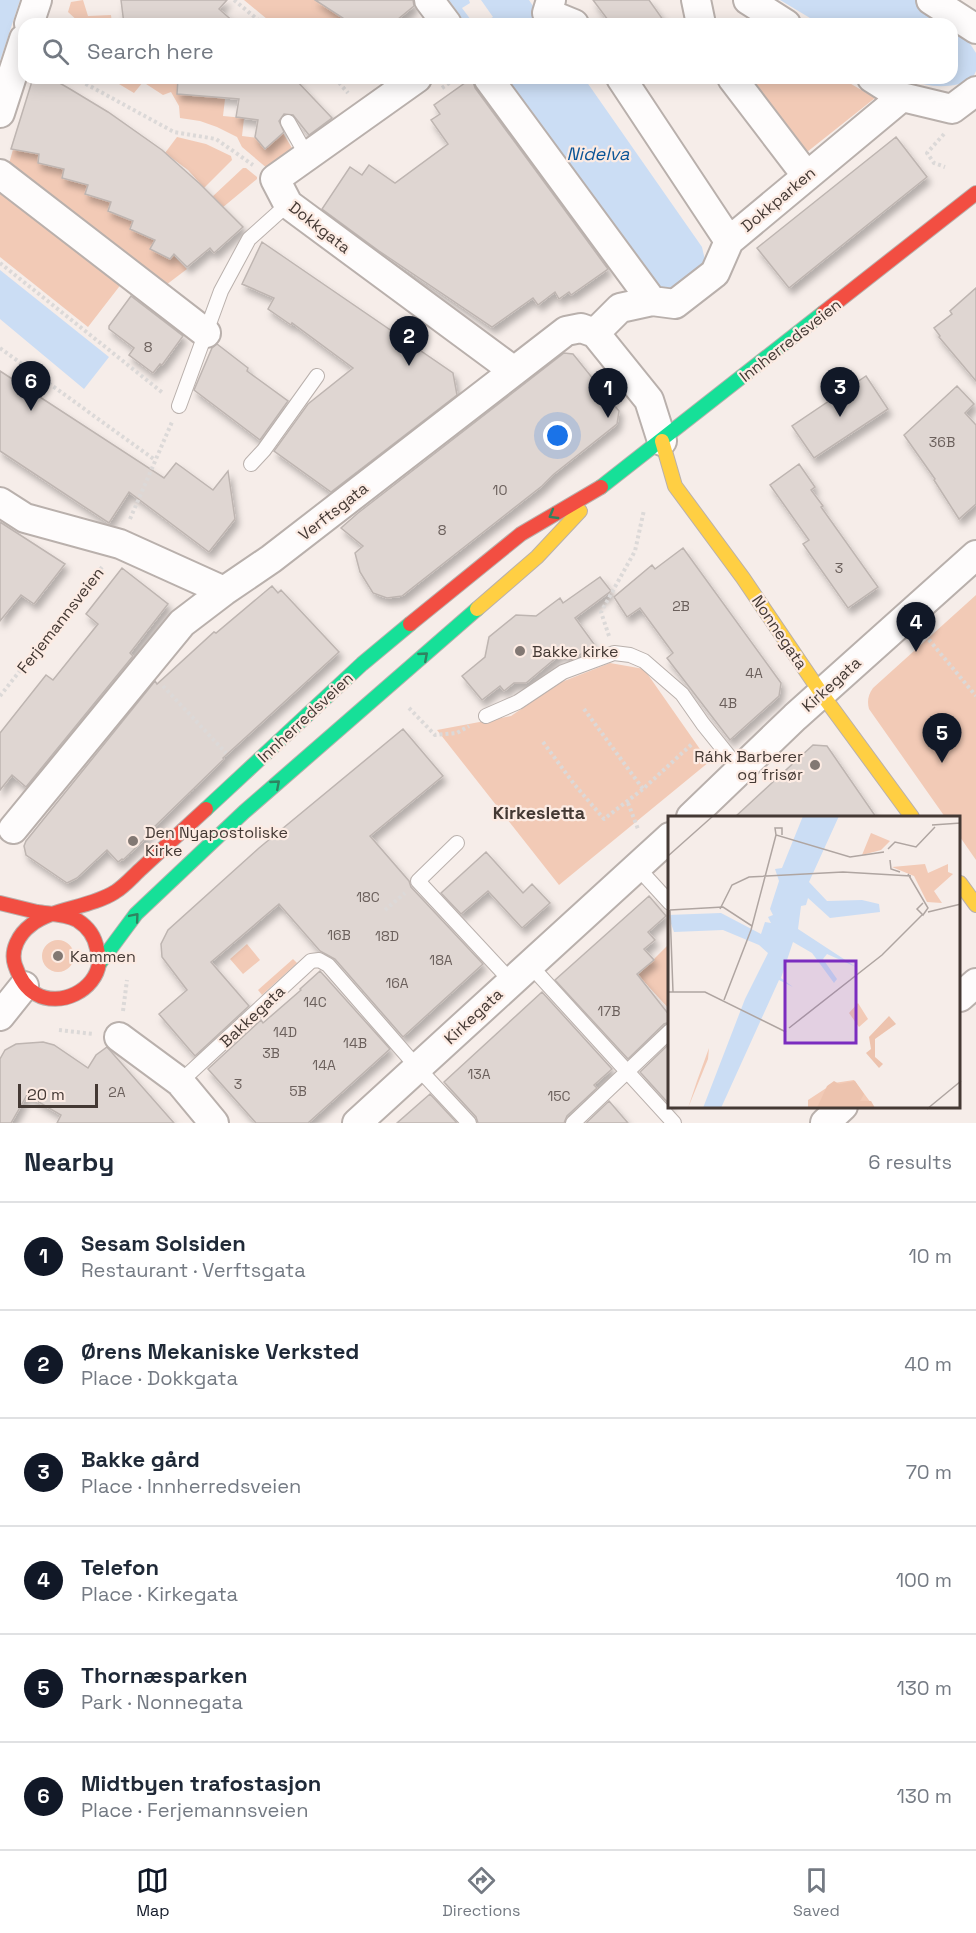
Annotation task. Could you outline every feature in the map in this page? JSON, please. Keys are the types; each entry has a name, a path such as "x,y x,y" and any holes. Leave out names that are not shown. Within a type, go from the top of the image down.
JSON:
{"main road":[{"name":"Innherredsveien","path":"0,903 52,914 86,905 116,892 362,664 521,534 603,486 976,193"},
{"name":"Nonnegata","path":"662,441 675,486 911,816"},
{"name":"Innherredsveien","path":"99,964 136,914 244,812 537,557 603,486"},
{"path":"961,884 976,905"},
{"path":"0,957 21,980 36,995 56,1000 70,998 88,986 99,964 99,949 94,936 75,919 65,916 52,914 37,920 21,933 15,949 14,960 21,980"}],"street":[{"path":"31,18 37,0"},
{"path":"429,0 442,18"},
{"path":"551,0 547,13 559,18"},
{"path":"696,0 700,18"},
{"path":"748,0 776,18"},
{"path":"931,0 976,29"},
{"path":"0,113 18,58"},
{"path":"281,191 308,156 408,84"},
{"path":"493,84 652,301"},
{"path":"625,84 729,241"},
{"path":"737,84 806,175"},
{"path":"881,84 902,97 952,109 976,91"},
{"name":"Dokkparken","path":"595,333 620,308 652,301 675,304 715,273 729,241 902,97"},
{"path":"0,174 206,333"},
{"name":"Dokkgata","path":"281,191 514,371"},
{"name":"Verftsgata","path":"13,829 182,623 271,559 566,331 581,328 595,333"},
{"path":"595,333 649,400 662,441"},
{"path":"0,502 24,518 120,544 224,591"},
{"name":"Kirkegata","path":"692,816 821,693 976,555"},
{"name":"Kirkegata","path":"357,1123 668,839"},
{"path":"0,1016 21,980"},
{"path":"961,996 976,983"},
{"path":"119,1037 180,1083 214,1123"},
{"path":"825,1123 842,1108"}],"lane":[{"path":"288,122 308,156"},
{"path":"177,411 221,291 249,239 281,191"},
{"path":"251,464 264,450 317,376"},
{"path":"486,716 518,702 563,672 614,653 630,655 644,661 682,694 740,770"},
{"path":"457,843 418,880 627,1072 674,1123"},
{"path":"637,867 668,901"},
{"name":"Bakkegata","path":"180,1083 312,961 320,960 328,964 417,1067"},
{"path":"573,1123 668,1033"},
{"path":"417,1067 469,1123"}],"path":[{"path":"234,0 256,18"},
{"path":"86,84 174,132 216,139 281,191"},
{"path":"927,153 934,163 945,167"},
{"path":"0,263 177,411"},
{"path":"0,348 155,460"},
{"name":"Ferjemannsveien","path":"0,696 120,544 177,411"},
{"path":"614,653 601,612 635,551 644,510"},
{"path":"924,634 976,696"},
{"path":"146,668 232,760"},
{"path":"409,708 435,735 457,733"},
{"path":"584,709 644,789"},
{"path":"543,742 604,819 644,789 692,744 703,724"},
{"path":"55,1030 119,1037 129,970"}],"shaded area":[{"path":"83,0 88,16 111,15 111,18 74,18 68,12 71,2"},
{"path":"244,0 328,0 342,18 266,18"},
{"path":"119,84 141,84 134,93"},
{"path":"146,84 190,84 204,95 225,99 223,116 244,118 242,136 258,138 280,128 292,148 291,152 268,169 242,147 237,137 200,121 180,118 179,106 171,92 163,95"},
{"path":"749,84 851,84 875,98 807,152"},
{"path":"177,137 206,144 231,156 232,160 204,188 188,170 165,153"},
{"path":"16,139 68,167 149,231 187,269 166,285 8,167"},
{"path":"243,168 246,168 257,179 222,208 212,197"},
{"path":"0,188 122,283 88,327 0,257"},
{"path":"976,595 976,860 961,838 961,816 944,816 869,709 868,701 873,688"},
{"path":"610,663 644,669 709,762 559,885 437,730 511,716 559,683"},
{"path":"58,940 69,945 74,956 69,967 58,972 47,967 42,956 47,945"},
{"path":"247,944 260,960 243,974 230,959"},
{"path":"668,945 668,1008 638,975"},
{"path":"293,959 297,963 262,995 258,990"}],"water":[{"path":"0,0 20,0 0,61"},
{"path":"449,0 529,0 541,18 462,18"},
{"path":"780,0 916,0 946,18 810,18"},
{"path":"958,25 976,53 976,71 972,80 957,85 924,84 958,84"},
{"name":"Nidelva","path":"508,84 588,84 702,247 707,269 669,292 646,280"},
{"path":"0,270 109,357 84,389 0,319"}],"pier":[{"path":"469,0 481,0 493,17 470,18 462,8 470,3"}],"building":[{"path":"121,0 227,0 219,9 229,18 123,18"},
{"path":"315,0 413,0 414,6 399,18 343,18"},
{"path":"593,0 649,0 662,18 606,18"},
{"path":"31,84 61,84 108,112 162,150 243,227 214,253 210,248 187,267 174,254 170,259 150,249 155,240 130,229 133,221 108,211 111,202 85,194 88,185 62,178 64,169 38,163 39,154 11,149"},
{"path":"178,84 300,84 332,118 309,135 293,115 284,114 279,121 284,132 265,149 255,137 258,120 236,117 239,99 177,94"},
{"path":"464,84 474,84 608,269 571,295 569,292 559,299 555,292 538,305 533,298 492,327 379,251 322,209 350,167 362,175 369,165 395,183 448,144 431,120 440,114 434,105"},
{"path":"896,137 927,177 789,288 757,248"},
{"path":"262,242 453,373 457,395 331,492 274,451 308,404 353,368 292,323 291,325 268,309 274,298 242,284"},
{"path":"976,288 976,381 934,328 952,314 950,311"},
{"path":"131,296 183,336 162,365 160,364 153,373 129,355 134,348 109,329"},
{"path":"217,344 248,368 247,371 288,401 260,440 194,390 212,348"},
{"path":"564,353 573,354 619,411 617,424 402,596 387,598 373,593 360,572 355,553 363,546 341,528"},
{"path":"0,371 164,478 176,463 213,490 228,471 235,519 209,552 129,492 109,523 0,451"},
{"path":"866,376 888,409 814,458 792,426"},
{"path":"957,386 974,404 965,413 976,425 976,504 959,519 935,479 904,435"},
{"path":"799,464 815,487 811,490 823,506 821,507 878,587 848,608 803,544 809,540 770,485"},
{"path":"0,522 65,564 34,604 21,595 0,621"},
{"path":"683,548 781,683 779,696 730,740 667,658 673,653 640,608 627,617 614,597 652,565 655,569"},
{"path":"122,568 168,604 130,653 133,656 26,787 12,775 0,790 0,733 46,675 53,680 98,624 86,614"},
{"name":"Bakke kirke","path":"600,577 611,591 575,618 594,644 569,660 563,652 526,683 514,683 504,691 500,686 482,700 462,676 485,657 489,637 516,615 536,616 560,598 563,603"},
{"path":"272,586 278,593 281,590 339,652 223,758 123,860 118,862 107,850 77,878 67,883 26,855 24,846 26,841 155,681 157,684 214,632 216,633"},
{"path":"403,729 443,776 370,836 409,881 411,887 483,964 403,1037 335,959 320,951 279,904 211,962 249,1006 195,1056 159,1014 187,990 162,957 161,944 168,930 259,848"},
{"name":"Ráhk Barberer og frisør","path":"813,745 827,746 875,816 736,816"},
{"path":"486,852 523,893 532,884 550,903 522,928 488,891 461,914 441,893"},
{"path":"649,896 666,916 648,932 655,940 644,949 654,960 637,974 668,1013 668,1023 628,1059 555,980"},
{"path":"320,971 390,1049 308,1123 256,1123 208,1069 261,1020 263,1023"},
{"path":"542,992 612,1069 594,1085 597,1088 567,1116 564,1123 478,1123 476,1117 444,1082"},
{"path":"43,1042 54,1045 88,1068 96,1055 107,1047 174,1123 57,1123 61,1115 27,1095 11,1123 0,1123 0,1059 5,1050 16,1044"},
{"path":"668,1045 668,1103 640,1072"},
{"path":"430,1094 457,1123 397,1123"},
{"path":"609,1101 628,1123 586,1123"}],"traffic: fast":[{"path":"601,487 823,313"},
{"path":"99,964 136,914 244,812 477,609"},
{"path":"206,809 362,664 410,624"}],"traffic: slow":[{"path":"662,441 675,486 911,816"},
{"path":"477,609 537,557 580,511"},
{"path":"961,884 976,905"}],"traffic: jam":[{"path":"823,313 976,193"},
{"path":"410,624 521,534 601,487"},
{"path":"0,903 42,913 52,914 57,914 68,916 88,929 96,945 99,963 91,981 75,994 56,999 45,998 29,989 21,978 14,959 19,938 40,919 49,915 60,911 94,902 119,890 206,809"}],"place":[{"name":"Ørens Mekaniske Verksted","path":"409,366"},
{"name":"Midtbyen trafostasjon","path":"31,411"},
{"name":"Bakke gård","path":"840,417"},
{"name":"Sesam Solsiden","path":"608,418"},
{"name":"Bakke kirke","path":"520,651"},
{"name":"Telefon","path":"916,652"},
{"name":"Thornæsparken","path":"942,763"},
{"name":"Ráhk Barberer og frisør","path":"815,765"},
{"name":"Den Nyapostoliske Kirke","path":"133,841"},
{"name":"Kammen","path":"58,956"}],"district":[{"name":"Kirkesletta","path":"539,813"}]}
